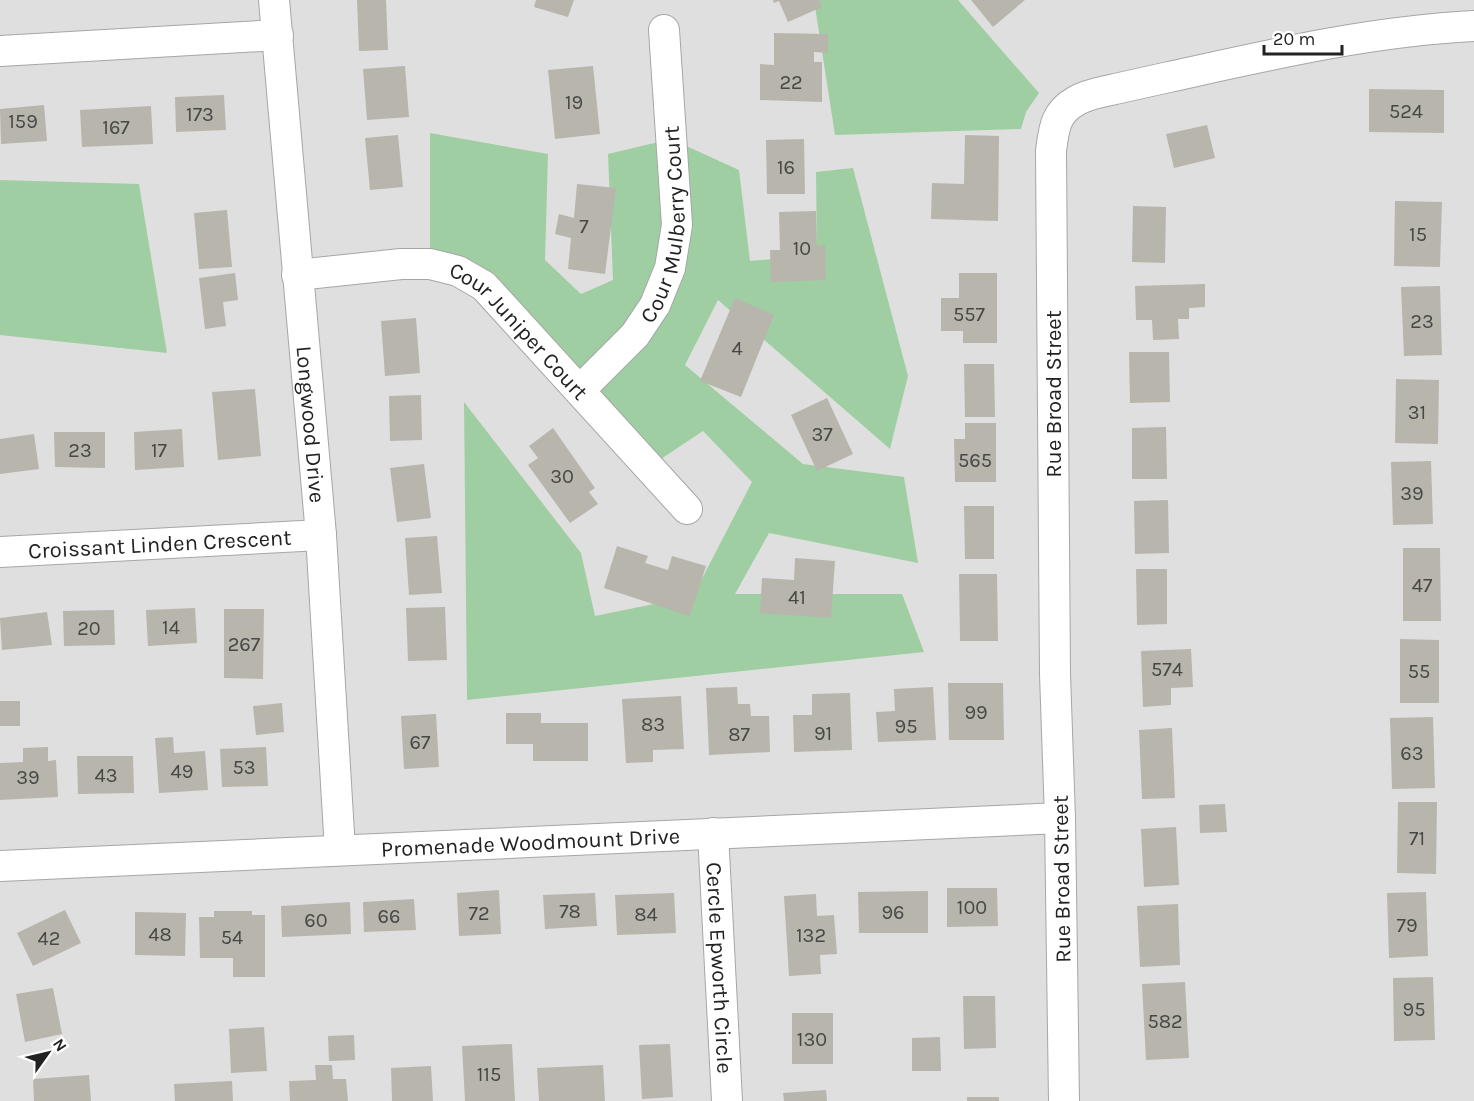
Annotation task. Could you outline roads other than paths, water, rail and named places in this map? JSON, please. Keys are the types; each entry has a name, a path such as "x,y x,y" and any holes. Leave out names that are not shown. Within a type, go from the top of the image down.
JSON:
{"street":[{"name":"Longwood Drive","path":"274,0 321,535 340,850"},
{"name":"Rue Broad Street","path":"1064,1101 1060,818 1055,674 1051,151 1053,128 1062,111 1077,100 1098,93 1357,39 1474,26"},
{"name":"Cour Mulberry Court","path":"580,390 634,335 655,305 670,268 676,225 664,30"},
{"path":"0,51 278,35"},
{"name":"Cour Juniper Court","path":"297,274 401,264 430,264 458,272 484,286 687,509"},
{"name":"Croissant Linden Crescent","path":"0,552 321,535"},
{"name":"Promenade Woodmount Drive","path":"0,866 1060,818"},
{"name":"Cercle Epworth Circle","path":"713,833 727,1101"}]}
